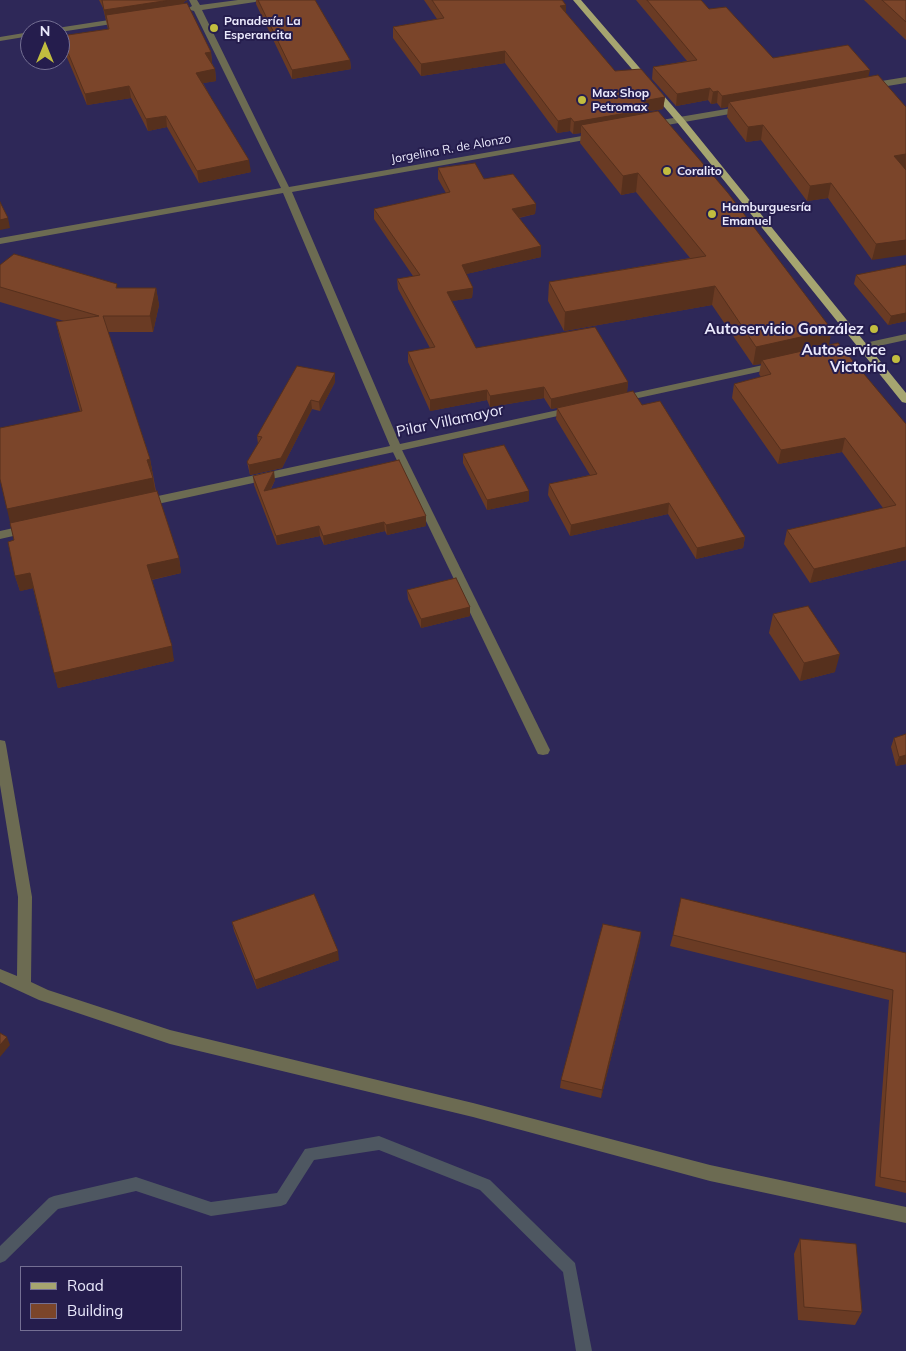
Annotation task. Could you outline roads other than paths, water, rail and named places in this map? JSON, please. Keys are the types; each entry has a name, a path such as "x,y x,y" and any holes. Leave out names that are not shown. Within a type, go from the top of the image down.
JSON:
{"main road":[{"path":"577,0 680,120 906,400"}],"street":[{"path":"178,11 195,4 255,0"},
{"path":"195,4 287,191 396,448 543,750"},
{"path":"70,28 132,18"},
{"path":"0,39 20,36"},
{"path":"857,88 906,80"},
{"path":"640,127 749,108"},
{"name":"Jorgelina R. de Alonzo","path":"0,241 601,134"},
{"path":"813,357 906,337"},
{"path":"610,401 784,363"},
{"name":"Pilar Villamayor","path":"135,505 580,408"},
{"path":"0,535 39,526"},
{"path":"0,745 26,897 24,985"},
{"path":"0,975 44,994 170,1037 473,1110 710,1173 906,1215"}],"waterway":[{"path":"0,1256 54,1203 136,1184 211,1209 281,1199 310,1154 379,1143 485,1185 570,1268 584,1351"}],"place":[{"name":"Panadería La Esperancita","path":"214,28"},
{"name":"Max Shop Petromax","path":"582,100"},
{"name":"Coralito","path":"667,171"},
{"name":"Hamburguesría Emanuel","path":"712,214"},
{"name":"Autoservicio González","path":"874,329"},
{"name":"Autoservice Victoria","path":"896,359"}]}
